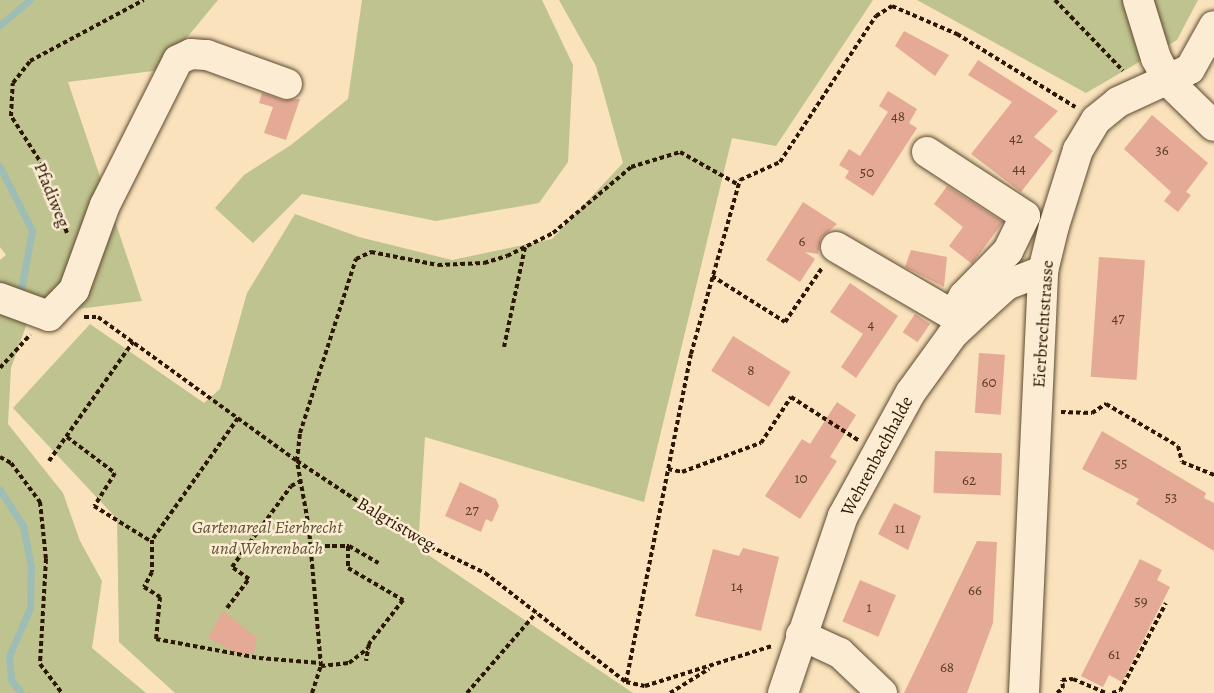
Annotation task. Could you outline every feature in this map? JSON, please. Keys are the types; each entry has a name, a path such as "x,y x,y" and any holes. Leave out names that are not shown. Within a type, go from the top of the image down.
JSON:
{"street":[{"path":"1138,0 1156,58 1156,86 1214,126"},
{"name":"Eierbrechtstrasse","path":"1024,693 1044,271 1078,150 1096,120 1118,102 1156,86 1196,63 1214,26"},
{"path":"0,298 41,314 79,279 105,206 178,60 191,54 207,55 287,84"},
{"path":"836,247 959,318 964,296 1008,251 1025,216 927,152"},
{"name":"Wehrenbachhalde","path":"783,693 843,516 877,452 931,362 959,318 1006,285 1044,271"},
{"path":"801,635 840,653 882,693"}],"path":[{"name":"Pfadiweg","path":"70,240 43,166 11,116 13,83 30,61 144,0"},
{"path":"1055,0 1156,86"},
{"path":"709,668 696,668 645,686 626,682 691,354 739,185 780,162 876,16 892,6 957,34 1096,120"},
{"path":"312,693 321,665 310,546 297,461 300,433 356,259 371,252 438,265 484,263 525,247 594,203 631,167 680,152 739,185"},
{"path":"504,347 525,247"},
{"path":"712,276 785,322 836,247"},
{"path":"0,368 41,314"},
{"name":"Balgristweg","path":"41,314 98,317 297,461 417,540 485,573 626,682"},
{"path":"50,461 133,342"},
{"path":"668,469 682,472 761,443 791,397 877,452"},
{"path":"1036,411 1092,413 1106,404 1178,446 1182,462 1214,475"},
{"path":"238,418 152,542 152,572 144,587 160,597 156,639 259,658 321,665 349,663 368,648 402,600 348,568 348,546"},
{"path":"67,437 115,473 94,506 152,542"},
{"path":"0,457 11,462 40,502 46,559 38,637 40,664 62,693"},
{"path":"227,608 249,579 232,567 291,486 301,481"},
{"path":"310,546 348,546 378,563"},
{"path":"1113,693 1120,692 1166,603"},
{"path":"468,693 536,613"},
{"path":"670,693 709,668 801,635"},
{"path":"366,661 368,648"},
{"path":"1057,693 1063,688 1062,680 1073,679 1106,693"}],"green space":[{"path":"0,0 218,0 160,70 68,82 142,301 30,315 11,368 8,424 63,493 80,541 102,581 92,648 146,693 0,693 0,260 6,255 0,247"},
{"path":"362,0 542,0 573,65 568,162 539,203 436,221 302,194 253,243 215,208 244,175 291,145 348,99"},
{"name":"Gartenareal Eierbrecht und Wehrenbach","path":"559,0 873,0 776,146 732,138 644,502 425,437 418,548 633,693 175,693 119,642 117,519 13,408 90,324 204,403 220,389 247,293 295,214 359,237 452,260 552,239 623,163 596,66"},
{"path":"917,0 1198,0 1177,40 1086,93"}],"building":[{"path":"904,31 949,55 935,76 895,46"},
{"path":"978,60 1058,111 1034,137 1053,151 1021,192 971,154 1012,102 968,75"},
{"path":"888,91 917,109 909,123 917,128 873,196 845,178 849,171 839,165 849,149 860,156 888,112 879,106"},
{"path":"262,93 282,100 300,99 286,140 264,133 273,107 259,103"},
{"path":"1152,115 1208,163 1186,192 1191,195 1178,212 1164,201 1171,192 1124,149"},
{"path":"947,186 1003,222 972,264 949,246 963,227 934,204"},
{"path":"803,202 837,224 821,238 818,254 805,252 815,259 800,282 766,260"},
{"path":"911,250 947,257 944,287 905,267"},
{"path":"1099,257 1145,260 1137,380 1091,377"},
{"path":"850,283 898,316 856,378 841,367 863,334 830,312"},
{"path":"915,314 930,324 918,342 903,332"},
{"path":"733,336 791,372 769,407 711,371"},
{"path":"979,353 1005,355 1001,415 975,413"},
{"path":"837,402 856,415 830,457 837,461 800,519 765,496 802,439 810,444"},
{"path":"1102,431 1206,493 1204,498 1214,503 1214,551 1136,504 1139,499 1082,469"},
{"path":"935,451 1002,453 1000,495 934,493"},
{"path":"460,482 496,499 499,506 492,522 486,519 481,532 445,516"},
{"path":"894,503 921,516 908,550 878,534"},
{"path":"977,541 997,542 993,623 967,693 904,693"},
{"path":"743,548 779,557 761,631 695,616 713,549 739,556"},
{"path":"1140,559 1162,570 1157,580 1170,587 1122,682 1109,675 1103,687 1081,676"},
{"path":"860,580 896,595 878,637 842,621"},
{"path":"223,611 257,638 254,654 239,654 208,638"}],"waterway":[{"path":"0,25 30,0"},
{"path":"0,167 32,230 22,285 14,296"},
{"path":"0,490 23,526 31,567 30,608 9,656 11,680 21,693"}]}
